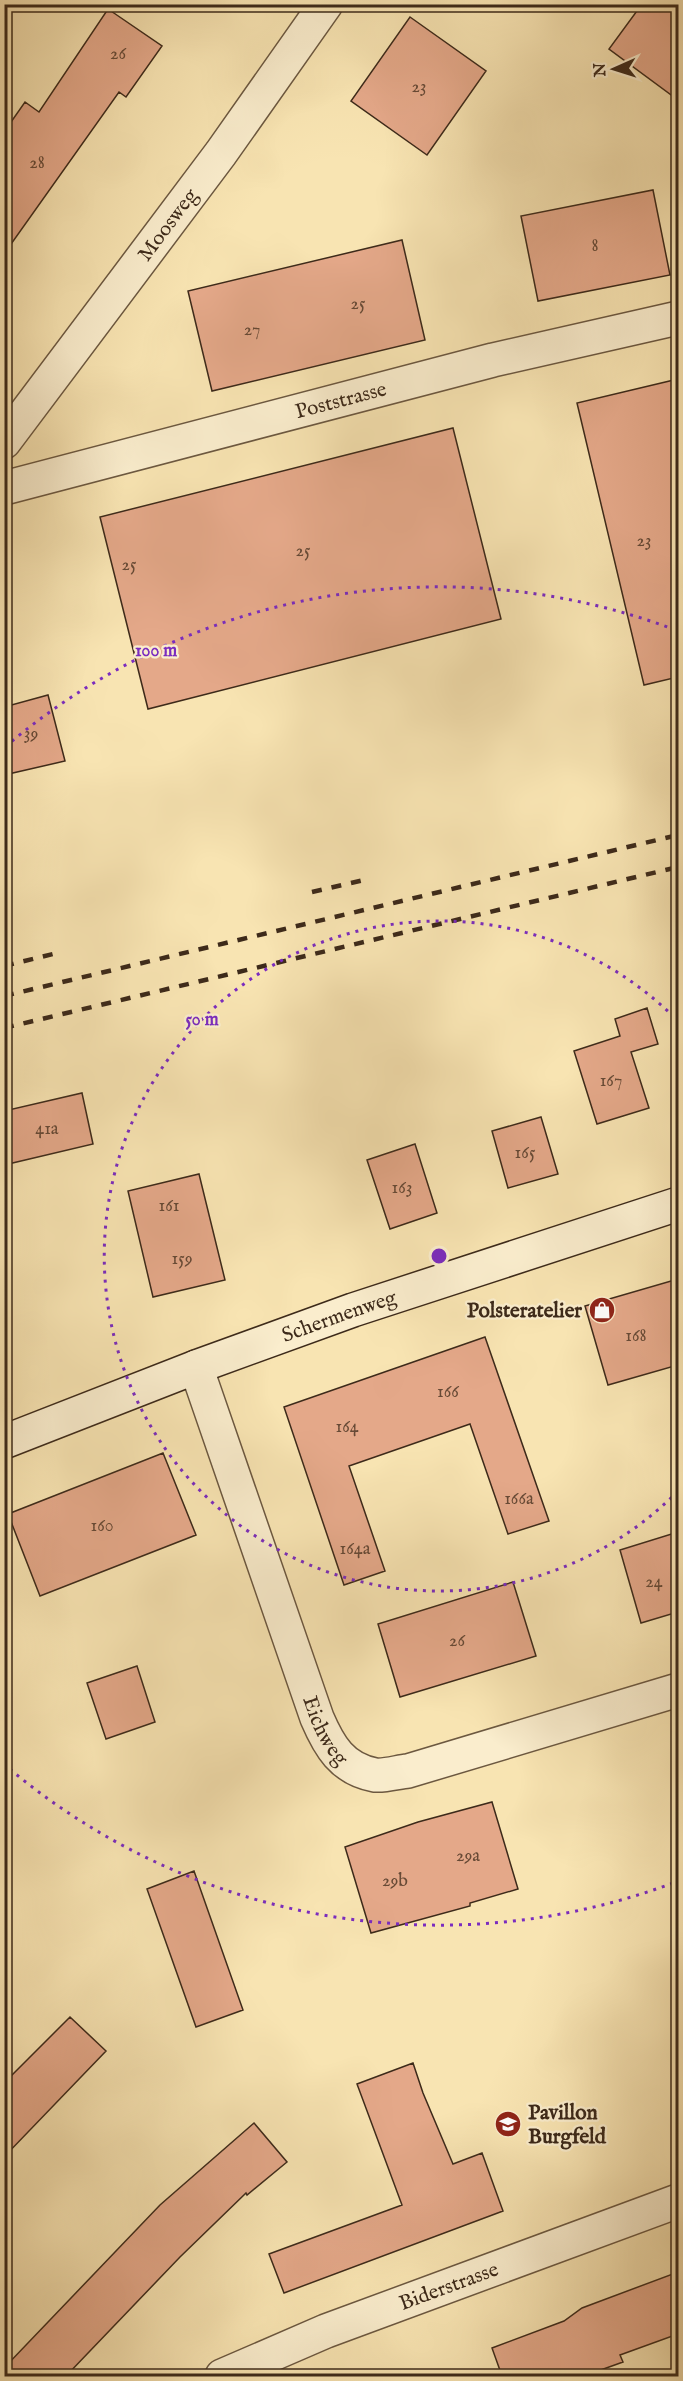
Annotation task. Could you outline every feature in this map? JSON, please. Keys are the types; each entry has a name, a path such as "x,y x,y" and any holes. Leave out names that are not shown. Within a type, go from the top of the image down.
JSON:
{"street":[{"name":"Moosweg","path":"4,442 221,153 326,4"},
{"name":"Poststrasse","path":"4,488 493,360 678,318"},
{"name":"Schermenweg","path":"4,1442 196,1367 364,1306 678,1204"},
{"name":"Eichweg","path":"196,1367 317,1719 330,1747 351,1766 376,1775 408,1771 678,1690"},
{"name":"Biderstrasse","path":"222,2376 326,2331 678,2201"}],"building":[{"path":"642,4 678,4 678,100 609,49"},
{"path":"108,9 162,46 126,97 119,92 4,254 4,132 25,102 39,112"},
{"path":"410,17 486,71 427,155 351,101"},
{"path":"653,190 670,275 538,301 521,216"},
{"path":"402,240 425,340 212,391 188,291"},
{"path":"678,379 678,677 644,685 577,403"},
{"path":"453,428 501,619 148,709 100,517"},
{"path":"48,695 65,761 4,775 4,707"},
{"path":"647,1008 658,1044 631,1052 649,1108 597,1124 574,1051 620,1036 615,1019"},
{"path":"82,1093 93,1144 4,1165 4,1111"},
{"path":"541,1117 558,1174 508,1188 492,1131"},
{"path":"415,1144 437,1213 390,1229 367,1160"},
{"path":"199,1174 225,1280 153,1297 128,1191"},
{"path":"678,1279 678,1365 608,1385 585,1306"},
{"path":"485,1337 549,1521 508,1534 470,1424 349,1466 385,1571 344,1585 284,1407"},
{"path":"163,1453 196,1535 40,1596 8,1514"},
{"path":"678,1532 678,1612 641,1623 620,1550"},
{"path":"513,1582 536,1656 400,1697 378,1624"},
{"path":"137,1666 155,1722 106,1739 87,1683"},
{"path":"492,1802 518,1889 470,1903 470,1906 371,1933 345,1847 418,1822"},
{"path":"194,1871 243,2010 196,2027 147,1889"},
{"path":"70,2017 106,2051 4,2157 4,2083"},
{"path":"413,2063 453,2164 482,2153 503,2211 284,2293 269,2254 402,2205 357,2084"},
{"path":"254,2123 287,2162 247,2195 246,2193 180,2257 66,2376 4,2376 4,2368 160,2205"},
{"path":"678,2272 678,2334 620,2355 623,2362 584,2376 502,2376 492,2348 564,2321 582,2308"}],"railway":[{"path":"4,996 678,835"},
{"path":"4,1028 678,867"},
{"path":"312,892 364,880"},
{"path":"4,966 61,952"}],"place":[{"name":"Polsteratelier","path":"602,1310"},
{"name":"Pavillon Burgfeld","path":"508,2124"}]}
